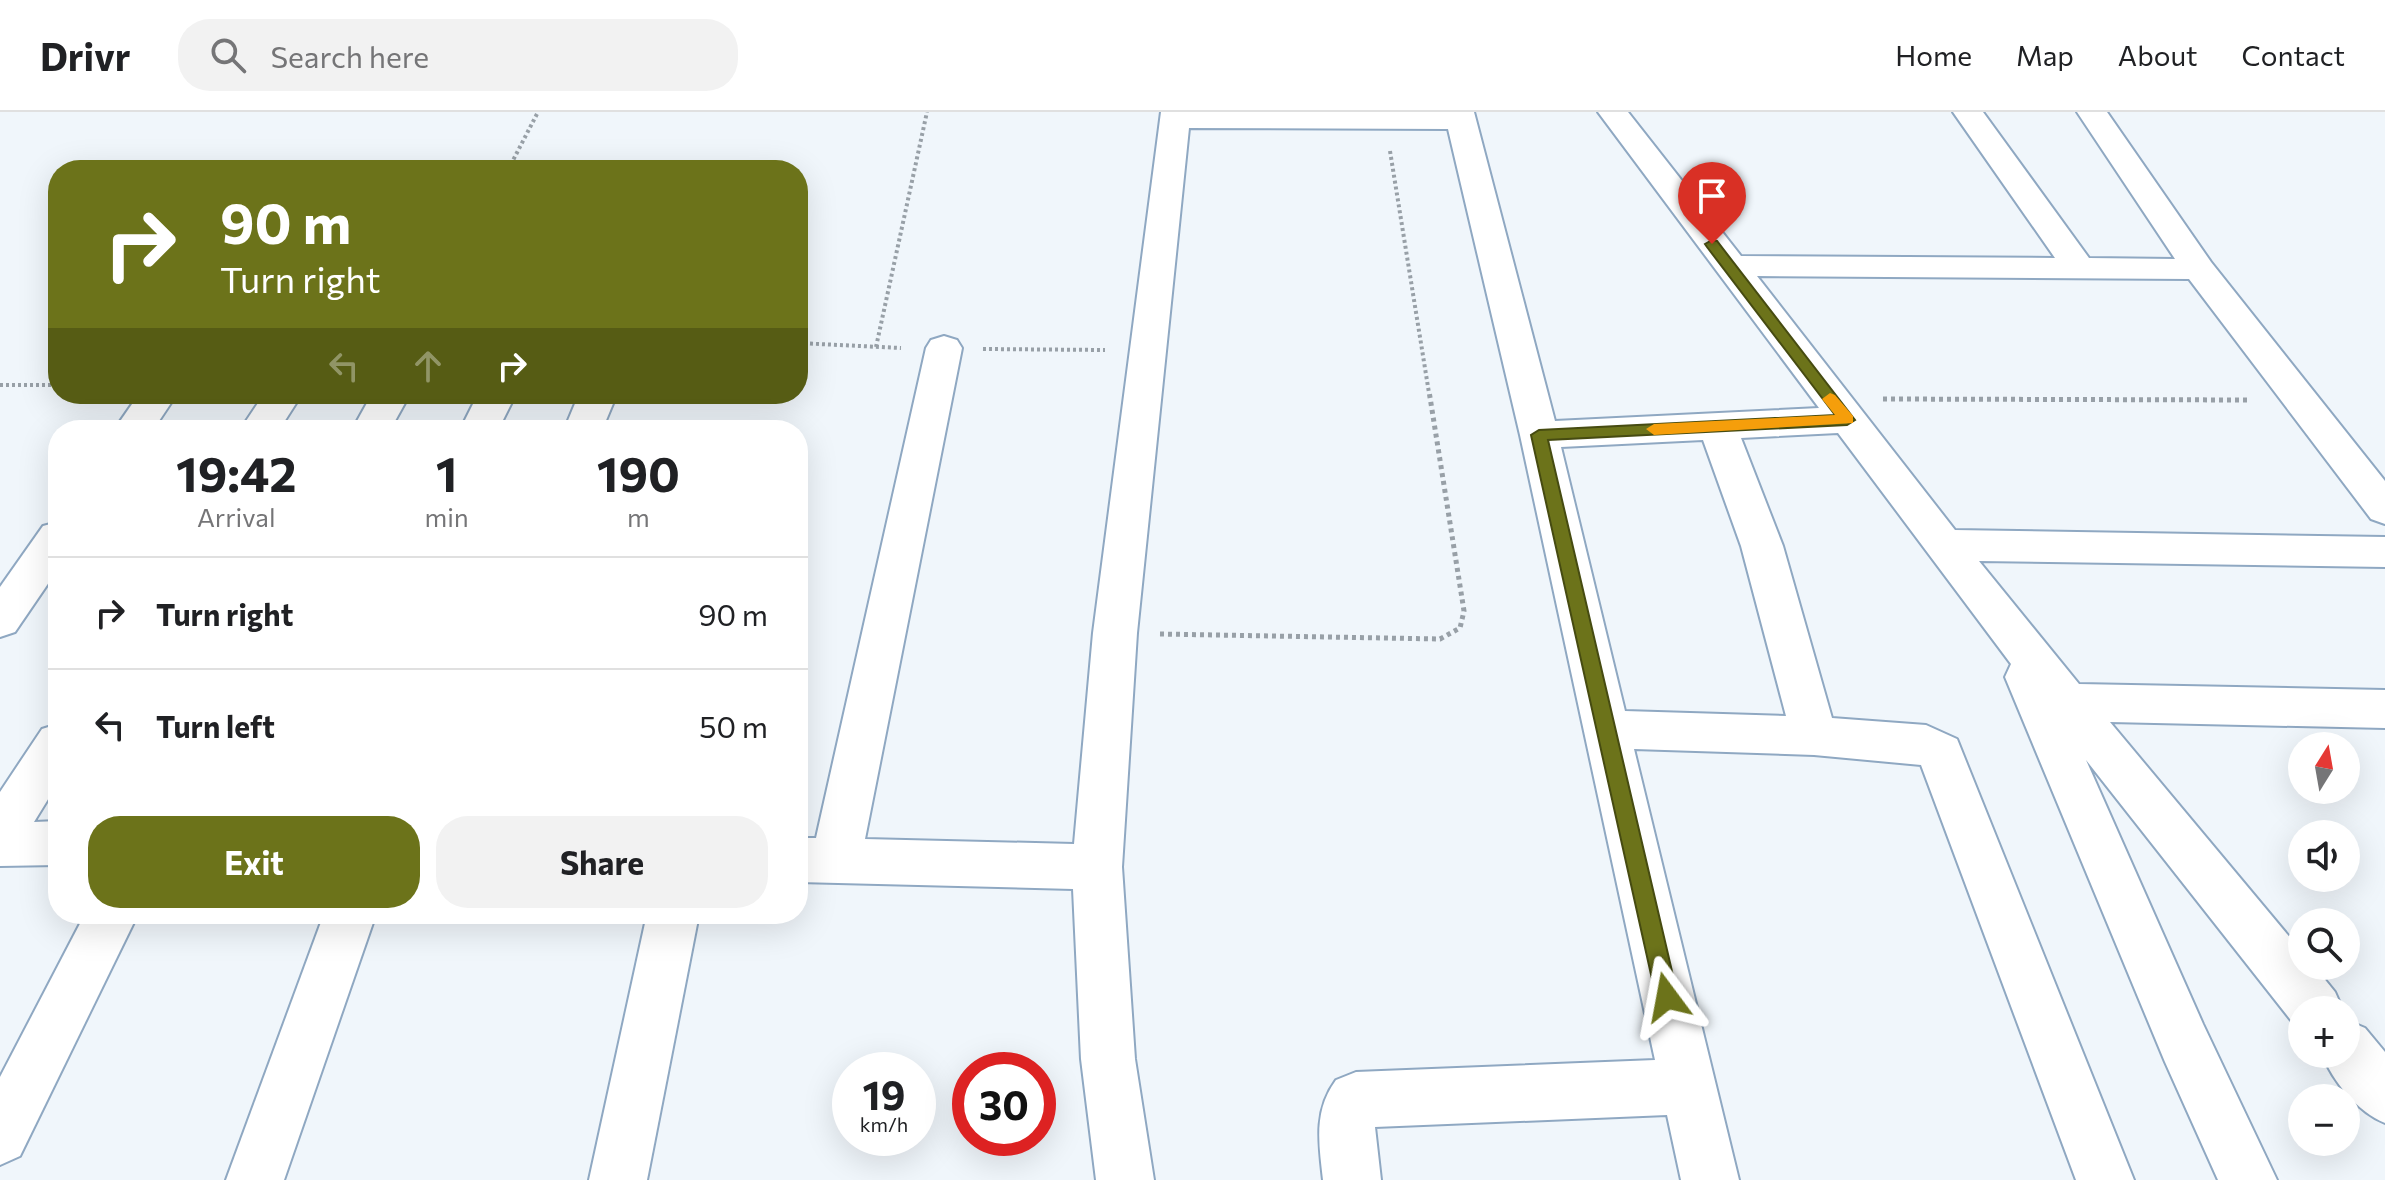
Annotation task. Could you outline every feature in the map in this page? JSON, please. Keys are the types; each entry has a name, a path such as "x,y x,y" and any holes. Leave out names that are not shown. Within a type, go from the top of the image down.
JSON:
{"street":[{"path":"1613,112 2004,624 2305,996"},
{"path":"1968,112 2079,268"},
{"path":"2092,112 2199,269 2385,509"},
{"path":"1125,1180 1108,1059 1097,867 1115,633 1176,116 1460,116 1539,435 1710,1180"},
{"path":"1729,266 2199,269"},
{"path":"944,348 817,861 1097,867"},
{"path":"1539,435 1717,426 1838,409"},
{"path":"1717,426 1762,546 1814,736"},
{"path":"1946,545 2385,552"},
{"path":"0,620 48,551"},
{"path":"2004,624 2184,1043 2248,1180"},
{"path":"2066,702 2385,709"},
{"path":"1606,729 1814,736 1926,744 1940,753 2105,1180"},
{"path":"0,834 48,759"},
{"path":"0,844 48,843"},
{"path":"0,1136 107,924"},
{"path":"255,1180 346,924"},
{"path":"618,1180 671,924"},
{"path":"2360,1064 2385,1095"},
{"path":"1352,1180 1347,1121 1348,1108 1356,1100 1687,1086"}],"path":[{"path":"513,160 538,112"},
{"path":"876,347 927,112"},
{"path":"1115,633 1440,639 1460,628 1464,611 1385,118"},
{"path":"0,385 48,385"},
{"path":"1838,409 2302,400"}],"slow traffic":[{"path":"1654,429 1847,420 1830,399"}],"route":[{"path":"1667,997 1539,435 1847,420 1712,244"}]}
